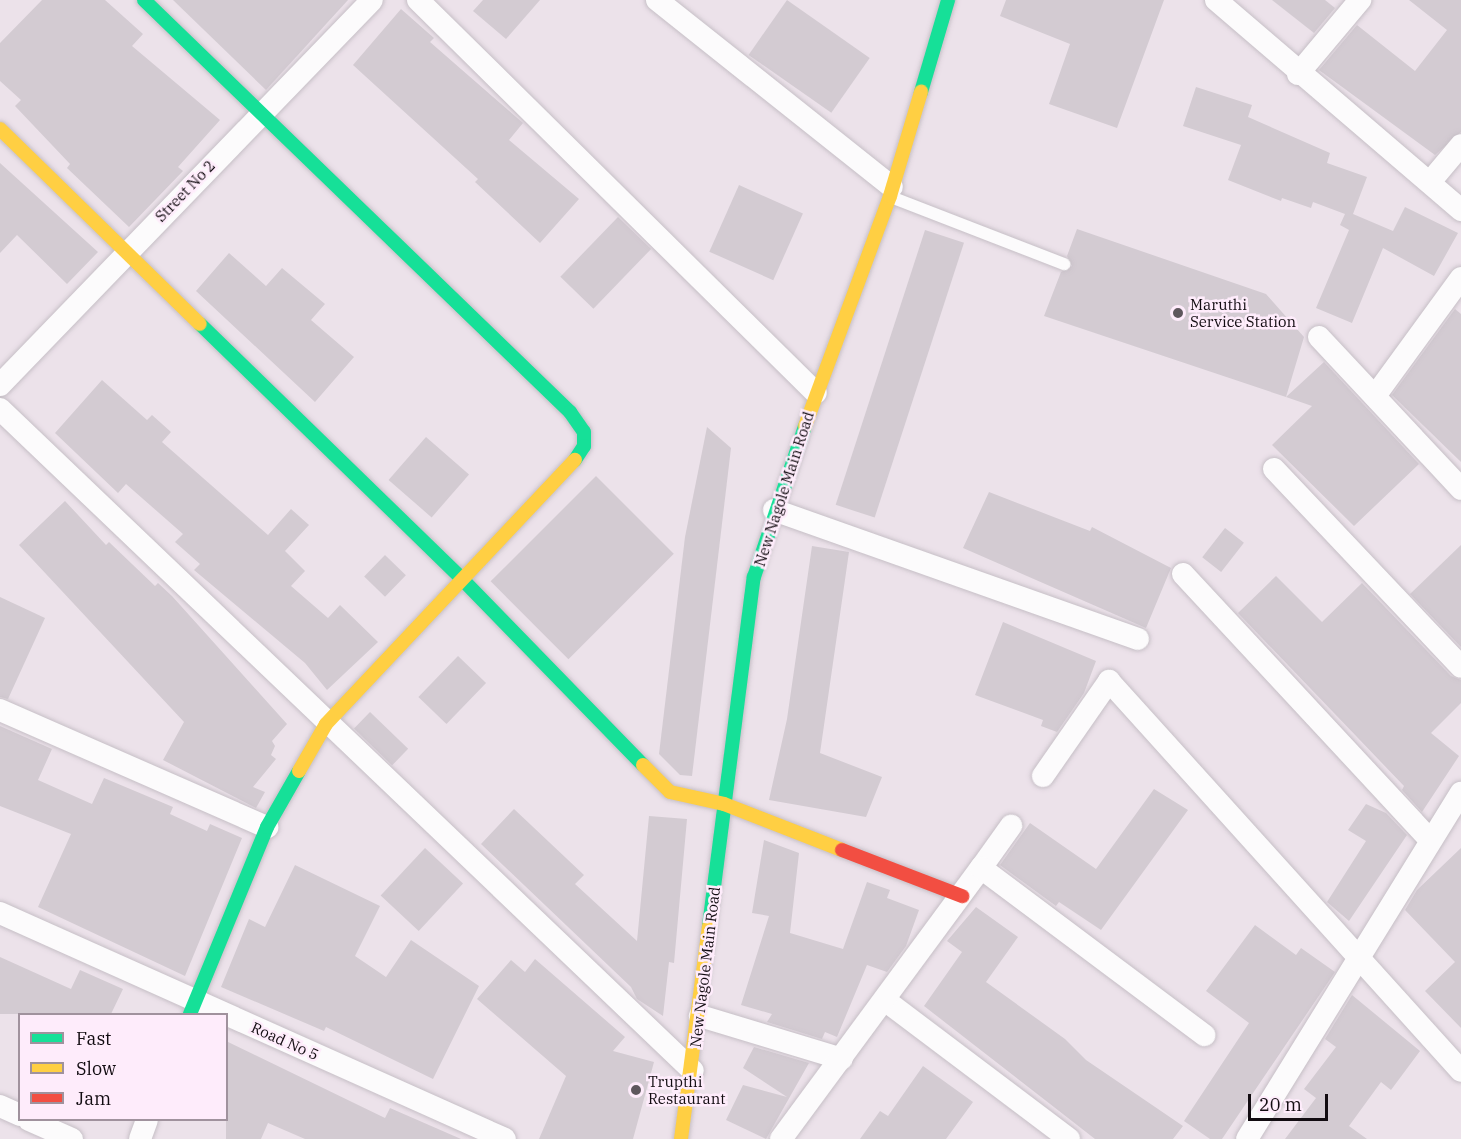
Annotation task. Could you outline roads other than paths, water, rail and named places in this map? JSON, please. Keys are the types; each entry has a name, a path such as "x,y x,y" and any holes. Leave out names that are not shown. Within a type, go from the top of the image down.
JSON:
{"street":[{"path":"144,0 570,412 584,432 584,446 570,468 326,724 267,827 193,1007"},
{"name":"Street No 2","path":"0,385 127,250 372,0"},
{"path":"418,0 816,393"},
{"path":"657,0 891,192"},
{"name":"New Nagole Main Road","path":"681,1139 693,1071 724,804 754,577 774,510 891,192 948,0"},
{"path":"1216,0 1298,74 1461,210"},
{"path":"1298,74 1360,0"},
{"path":"0,129 127,250 463,580 670,792 724,804 962,896"},
{"path":"1430,182 1461,145"},
{"path":"1375,396 1460,280"},
{"path":"1319,337 1461,489"},
{"path":"0,409 326,724 693,1071"},
{"path":"1274,469 1461,667"},
{"path":"774,510 1138,639"},
{"path":"1182,574 1430,840"},
{"path":"1043,776 1109,681 1461,1071"},
{"path":"0,710 267,827"},
{"path":"1247,1139 1361,959 1430,840 1461,793"},
{"path":"788,1136 1011,826"},
{"path":"981,868 1204,1035"},
{"name":"Road No 5","path":"0,913 207,1013"},
{"path":"886,1001 1069,1139"},
{"path":"700,1016 842,1059"},
{"name":"Road No 5","path":"228,1022 505,1139"},
{"path":"0,1106 18,1114"},
{"path":"33,1121 72,1139"},
{"path":"140,1139 146,1121"}],"lane":[{"path":"891,192 1064,264"}],"place":[{"name":"Maruthi Service Station","path":"1178,313"},
{"name":"Trupthi Restaurant","path":"636,1090"}]}
